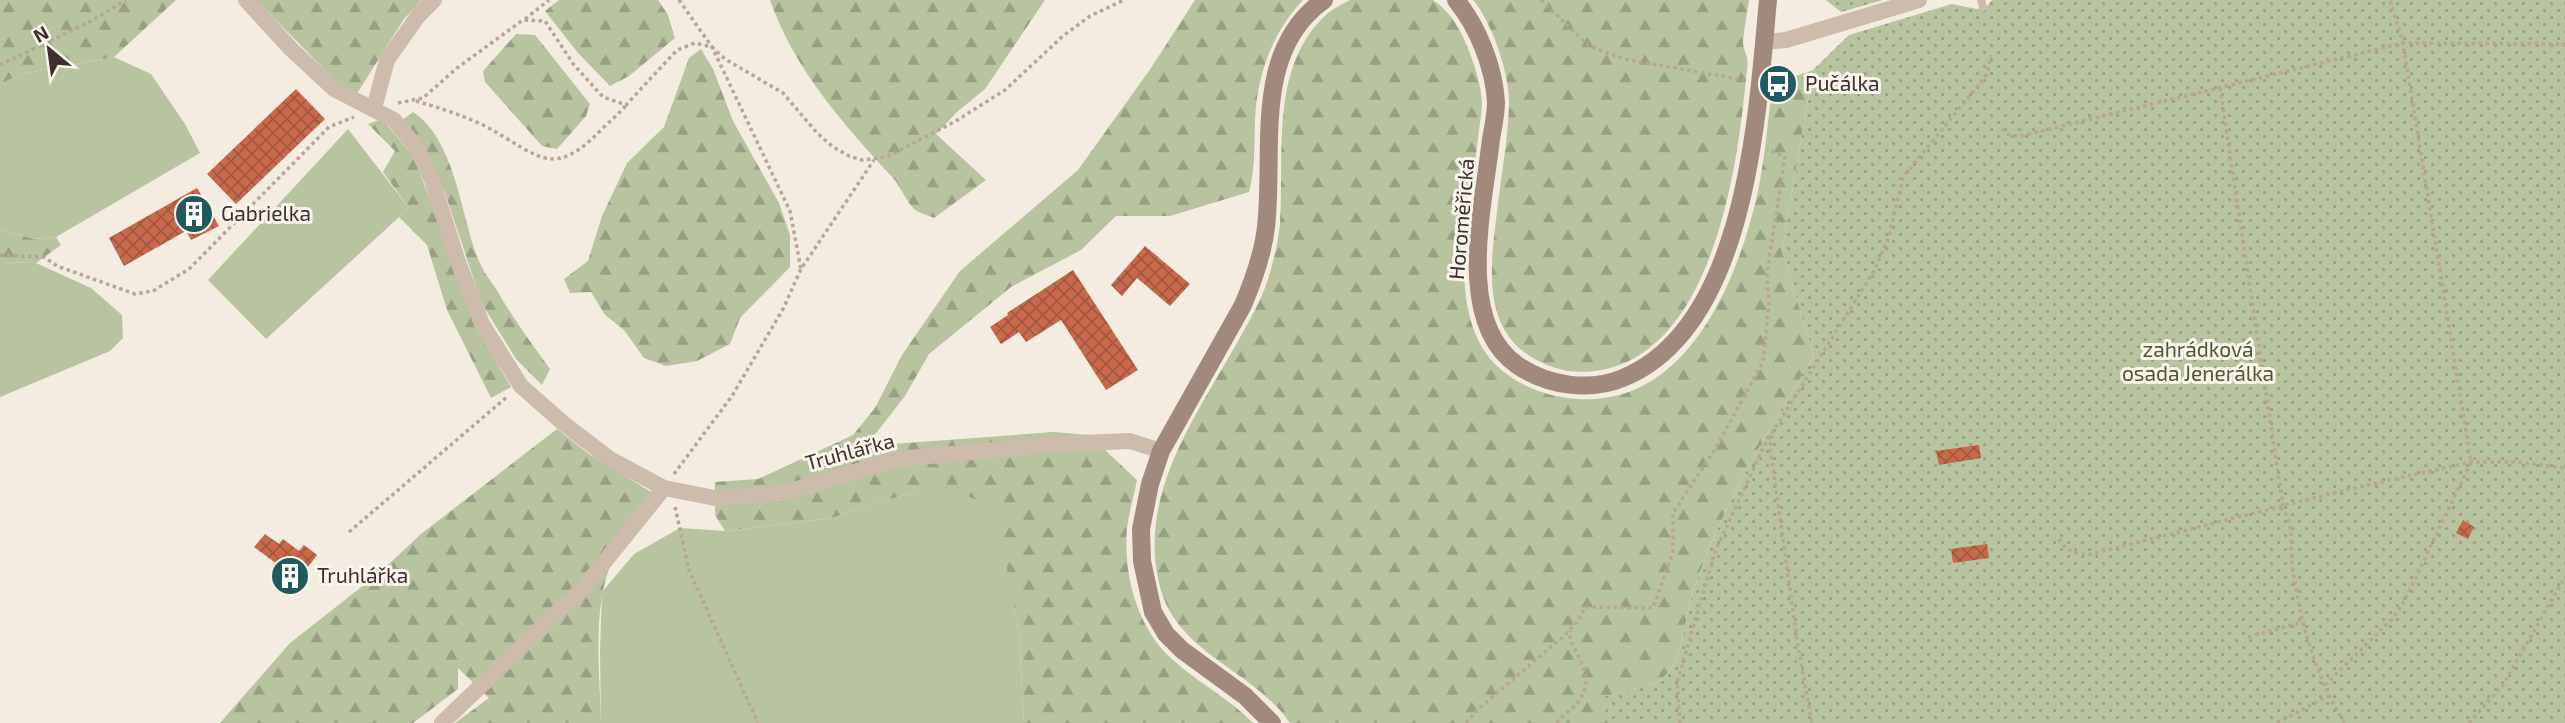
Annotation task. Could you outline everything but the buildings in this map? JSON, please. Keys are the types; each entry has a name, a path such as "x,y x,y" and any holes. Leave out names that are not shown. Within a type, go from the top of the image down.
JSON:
{"main road":[{"path":"1272,723 1245,696 1182,650 1166,634 1153,612 1142,561 1141,529 1150,484 1161,451 1244,304 1254,279 1266,225 1270,108 1278,66 1288,41 1300,23 1324,0"},
{"name":"Horoměřická","path":"1456,0 1467,14 1483,51 1496,103 1477,265 1482,310 1498,345 1508,357 1550,381 1582,386 1615,382 1658,359 1688,327 1716,279 1743,195 1768,0"}],"street":[{"name":"Truhlářka","path":"246,0 291,49 334,89 394,120 416,148 432,180 457,259 482,324 521,386 562,423 610,459 664,488 715,498 780,494 900,459 1058,444 1130,441 1161,451"},
{"path":"374,108 387,60 418,16 434,0"},
{"path":"1764,42 1786,40 1919,0"},
{"path":"442,723 585,586 664,488"}],"path":[{"path":"0,65 91,21 126,0"},
{"path":"0,255 44,257 57,266 135,294 153,291 189,269 329,127 374,108 423,98 457,68 549,0"},
{"path":"679,0 712,47 790,211 801,269"},
{"path":"414,100 487,127 510,143 554,160 572,156 590,143 677,50 695,43 712,47 725,59 783,93 817,133 833,147 849,156 874,160 887,157 956,121 1005,90 1063,36 1090,16 1124,0"},
{"path":"1541,0 1589,46 1624,59 1759,83"},
{"path":"2325,685 2393,618 2405,600 2470,462 2403,43 2390,0"},
{"path":"523,20 545,21 575,65 603,97 626,105"},
{"path":"2002,129 2009,135 2021,136 2403,43 2565,44"},
{"path":"1680,723 1678,683 1715,552 1774,429 1874,271 1889,237 1903,177 1987,74 1991,55"},
{"path":"2220,88 2283,506"},
{"path":"1466,723 1476,710 1569,631 1579,620 1585,607 1653,608 1673,552 1673,513 1714,451 1763,362 1769,304 1767,273 1785,157 1767,149"},
{"path":"758,723 689,570 675,506 664,488 732,396 783,309 801,269 874,160"},
{"path":"349,532 521,386"},
{"path":"1774,429 1770,447 1798,646 1812,723"},
{"path":"2059,539 2064,547 2075,554 2091,554 2470,462 2517,462 2565,468"},
{"path":"2275,508 2282,508 2288,517 2294,580 2303,622 2329,696 2344,723"},
{"path":"2469,723 2504,685 2565,577"},
{"path":"2248,637 2303,622"},
{"path":"1557,723 1580,701 1586,680 1585,666 1571,643 1569,631"},
{"path":"2277,723 2329,696"}],"green space":[{"path":"0,0 176,0 114,57 22,74 0,84"},
{"path":"256,0 422,0 404,19 356,95 335,80"},
{"path":"559,0 658,0 668,15 675,38 629,76 610,86 578,53 545,11"},
{"path":"770,0 1045,0 985,89 936,134 986,180 934,218 914,209 896,182 822,95 792,49"},
{"path":"1195,0 1303,0 1277,36 1262,76 1256,106 1254,160 1249,192 1170,216 1116,216 1081,250 1011,287 929,354 905,396 866,446 1054,432 1089,435 1137,480 1127,528 1127,564 1135,600 1150,632 1173,660 1253,723 1024,723 1019,634 996,510 958,491 916,491 832,518 725,531 715,515 715,482 758,479 853,435 875,408 902,355 960,271 1078,170 1151,68"},
{"path":"1350,0 1433,0 1451,16 1459,29 1475,70 1482,102 1464,260 1465,291 1471,320 1481,346 1499,368 1531,388 1567,398 1593,399 1627,393 1657,377 1682,355 1704,328 1722,297 1748,231 1762,172 1773,84 1813,70 1782,251 1814,356 1761,443 1715,534 1691,598 1681,645 1672,668 1655,683 1604,697 1608,723 1290,723 1256,688 1197,644 1181,627 1168,607 1159,583 1155,550 1157,518 1164,487 1189,428 1259,302 1273,263 1280,224 1284,112 1296,59 1309,35 1327,14"},
{"path":"1473,0 1749,0 1743,42 1747,65 1737,152 1717,236 1702,275 1683,311 1659,340 1629,361 1589,372 1557,368 1526,354 1511,339 1501,323 1492,284 1492,263 1509,92 1493,35"},
{"path":"1826,0 1883,0 1841,12"},
{"name":"zahrádková osada Jenerálka","path":"1992,0 2565,0 2565,723 1608,723 1603,697 1655,683 1672,668 1681,645 1691,598 1715,534 1761,443 1814,356 1782,251 1813,70 1849,35 1952,4 1977,9 1987,6"},
{"path":"516,34 535,35 590,104 586,116 557,149 542,146 485,82 483,71"},
{"path":"701,49 713,69 733,121 779,203 790,235 790,267 740,318 730,344 697,361 666,366 644,358 624,330 605,315 591,292 570,293 564,279 588,261 602,216 627,163 664,127 689,58"},
{"path":"114,57 151,74 185,124 200,153 56,237 34,239 0,229 0,84 22,74"},
{"path":"413,112 439,141 448,160 482,268 550,369 542,385 516,359 482,304 445,193 427,152 402,120"},
{"path":"382,119 414,157 481,336 511,387 491,398 447,310 427,245 399,217 409,208 383,172 395,151 368,124"},
{"path":"348,129 409,208 266,339 208,280"},
{"path":"0,229 34,239 56,237 61,245 36,263 0,262"},
{"path":"0,262 36,263 91,288 122,315 123,338 110,351 0,397"},
{"path":"557,429 589,454 656,495 614,557 602,596 598,638 601,723 455,723 489,698 458,668 458,689 413,723 220,723 290,643 378,574 421,534"},
{"path":"958,490 997,510 1019,634 1024,723 601,723 602,592 634,554 680,528 725,531 832,518 916,491"}],"place":[{"name":"Pučálka","path":"1778,84"},
{"name":"Gabrielka","path":"194,214"},
{"name":"Truhlářka","path":"290,576"}]}
